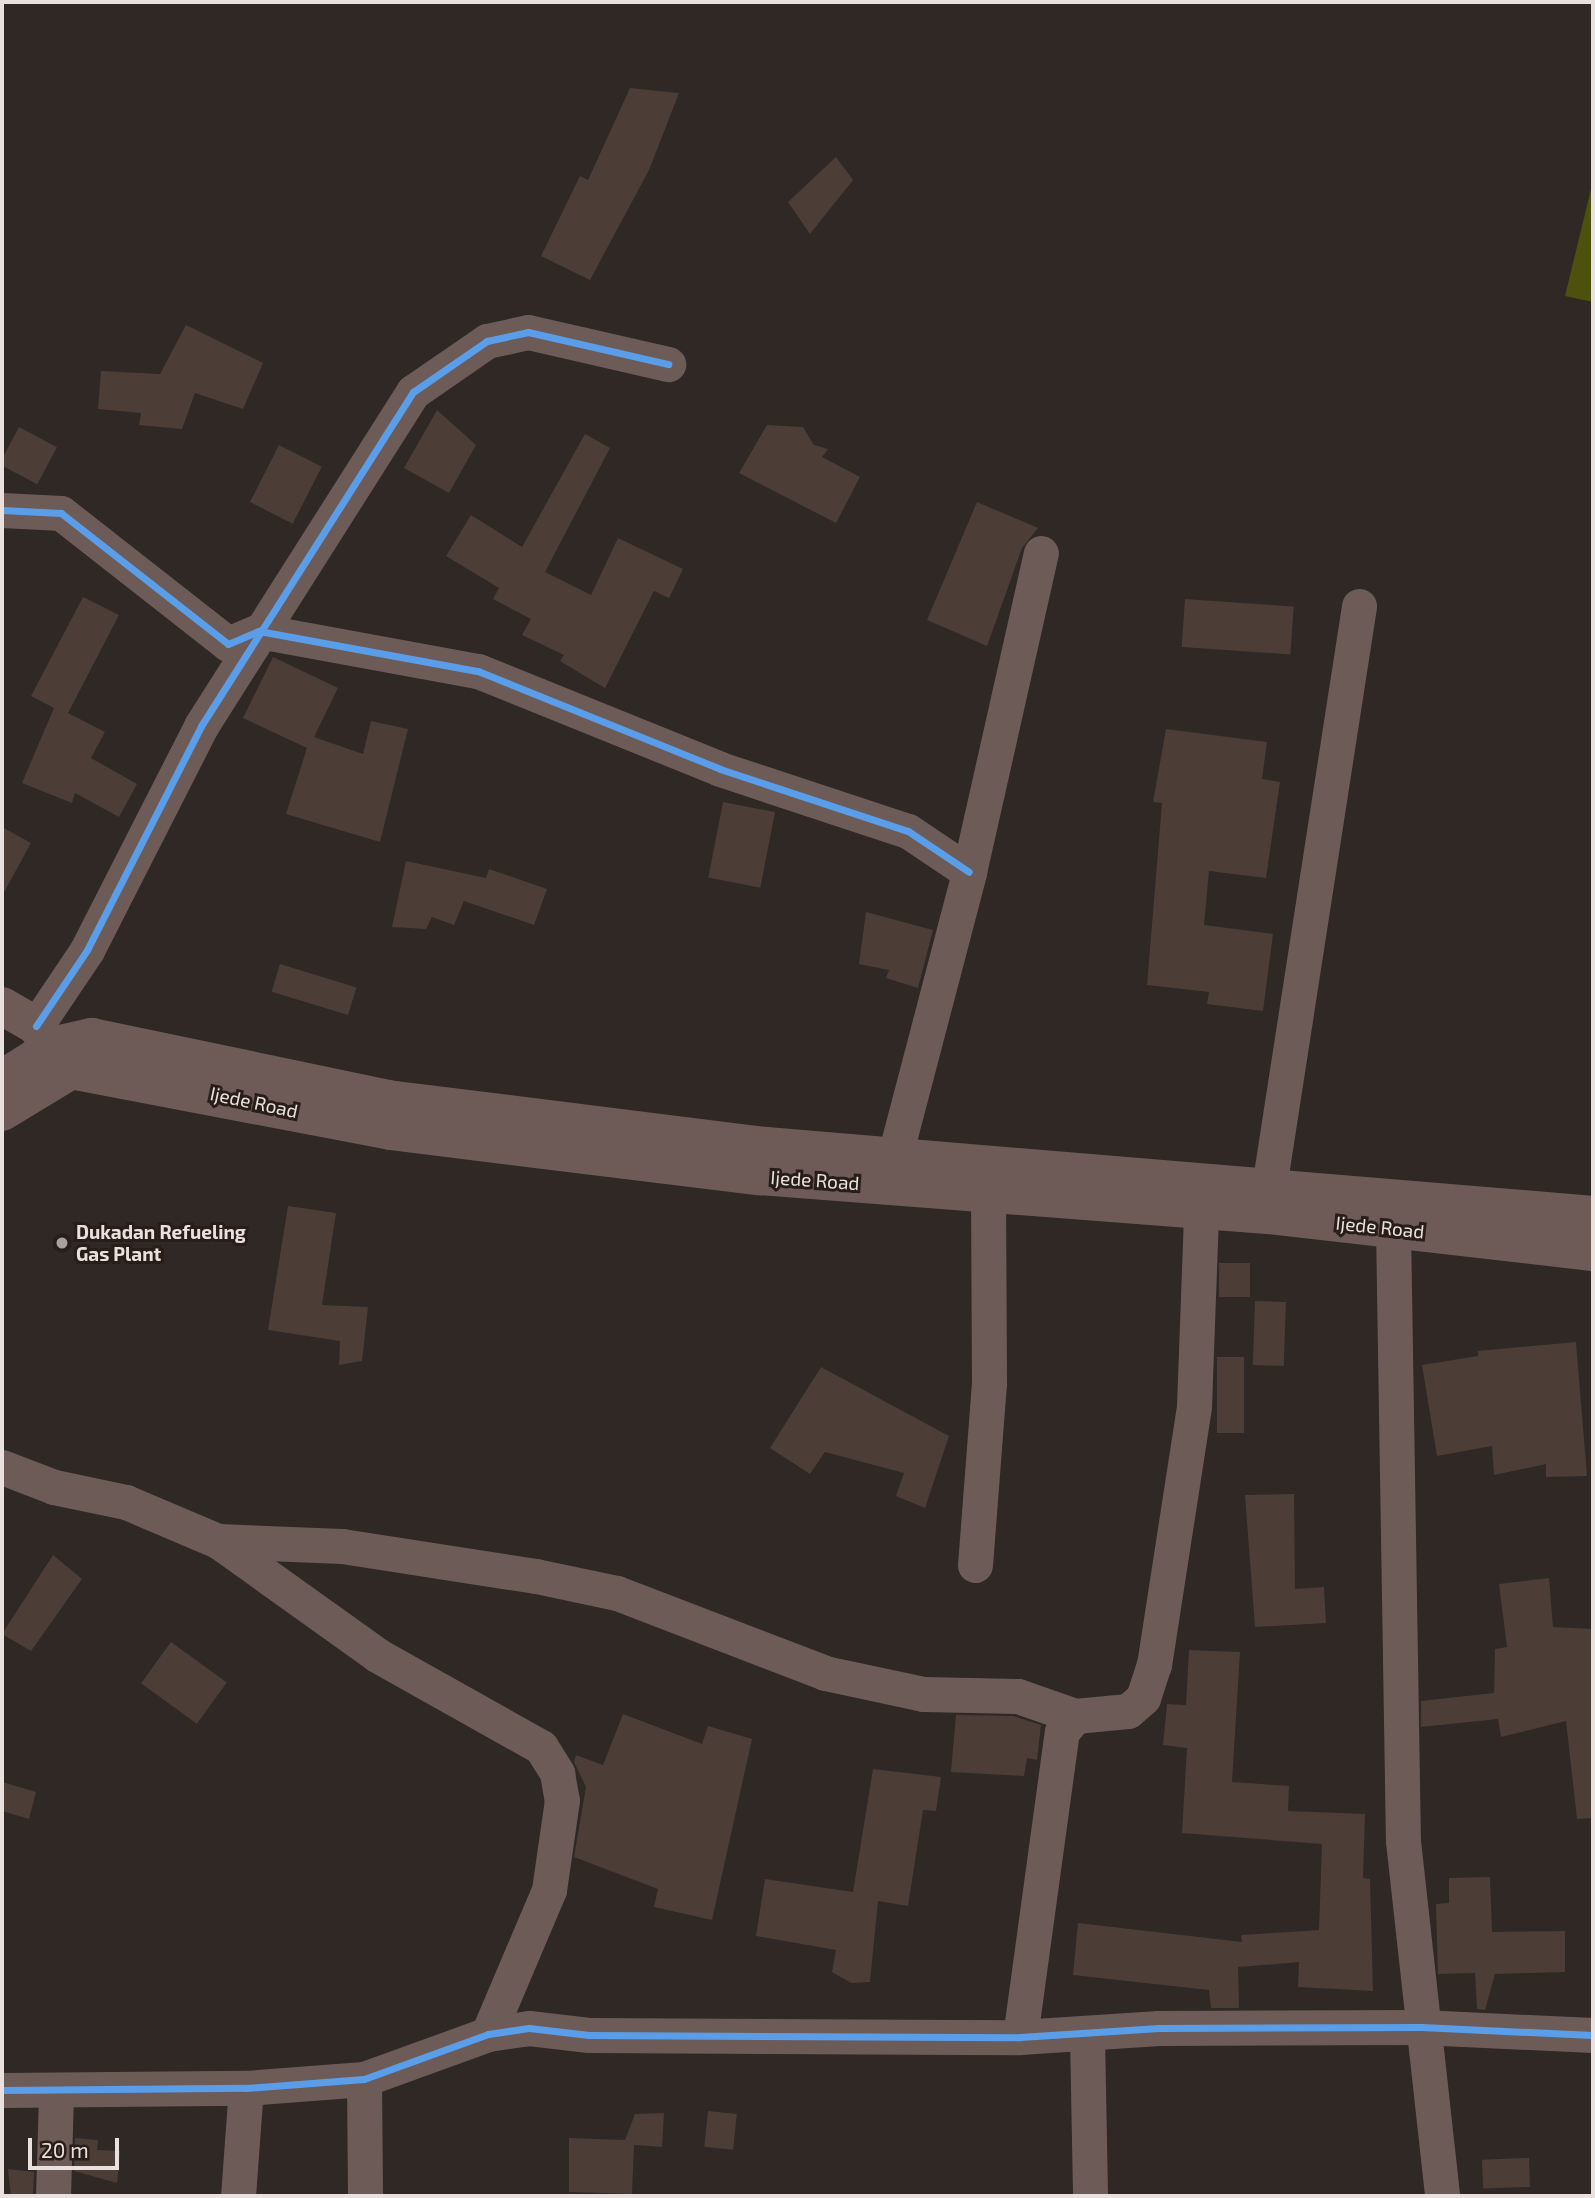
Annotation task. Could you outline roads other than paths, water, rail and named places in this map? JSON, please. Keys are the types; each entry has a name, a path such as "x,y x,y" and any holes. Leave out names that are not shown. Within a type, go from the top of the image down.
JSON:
{"main road":[{"name":"Ijede Road","path":"2,1006 54,1047 390,1131 759,1176 1269,1186 1593,1215"},
{"name":"Ijede Road","path":"54,1047 92,1037 388,1099 895,1155 989,1179 1200,1214 1393,1228 1593,1252"},
{"path":"2,1079 54,1047"},
{"path":"2,1112 54,1047"}],"street":[{"path":"54,1047 87,950 201,726 413,392 454,359 487,341 528,332 668,364"},
{"path":"2,510 61,513 212,637 238,644 259,631 478,671 720,769 908,831 969,872"},
{"path":"895,1155 969,872 1041,553"},
{"path":"1269,1186 1359,606"},
{"path":"975,1565 989,1383 989,1179"},
{"path":"218,1541 342,1546 536,1576 617,1594 825,1673 923,1694 1018,1696 1075,1716 1128,1711 1143,1698 1154,1665 1195,1406 1200,1214"},
{"path":"1393,1228 1403,1841 1439,2191"},
{"path":"2,1467 54,1487 126,1502 218,1541 377,1656 541,1747 557,1773 562,1800 549,1890 488,2034"},
{"path":"1020,2037 1062,1732 1075,1716"},
{"path":"2,2090 55,2093 246,2088 364,2079 488,2034 528,2028 589,2035 1020,2037 1087,2036 1158,2028 1422,2027 1593,2035"},
{"path":"1087,2036 1090,2196"},
{"path":"364,2079 365,2196"},
{"path":"239,2196 246,2088"},
{"path":"53,2196 55,2093"}],"place":[{"name":"Dukadan Refueling Gas Plant","path":"62,1243"}]}
